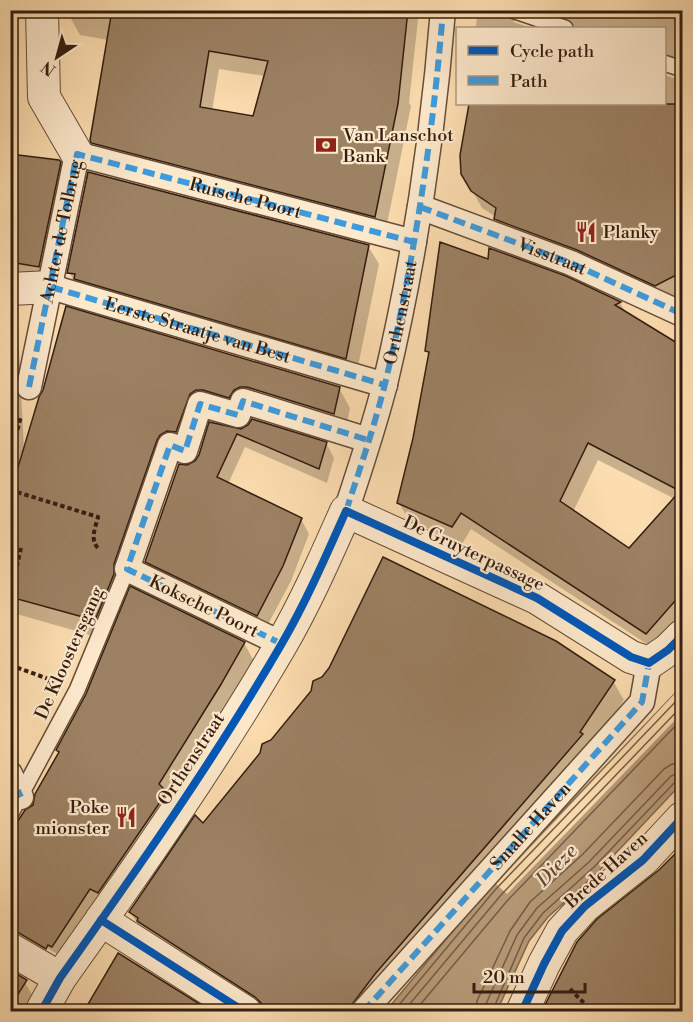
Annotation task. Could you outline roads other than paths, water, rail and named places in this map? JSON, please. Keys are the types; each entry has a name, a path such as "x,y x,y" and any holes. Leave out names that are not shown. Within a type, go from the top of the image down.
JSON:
{"street":[{"name":"Achter de Tolbrug","path":"26,398 77,154 44,97 42,10"},
{"name":"Orthenstraat","path":"41,1011 60,978 214,755 282,644 346,511 385,385 414,242 436,96 443,10"},
{"name":"Ruische Poort","path":"77,154 414,242"},
{"name":"Visstraat","path":"420,207 571,263 682,314"},
{"name":"Eerste Straatje van Best","path":"10,289 51,287 385,385"},
{"path":"127,569 170,445 185,451 200,404 238,415 243,401 368,440"},
{"name":"De Gruyterpassage","path":"346,511 537,597 631,657 649,663"},
{"name":"Koksche Poort","path":"127,569 282,644"},
{"path":"649,663 668,650 682,636"},
{"name":"Smalle Haven","path":"363,1011 642,702 649,663"},
{"path":"10,774 16,806"},
{"name":"Brede Haven","path":"522,1011 562,931 585,906 644,860 682,818"},
{"path":"101,920 245,1011"},
{"path":"10,949 60,978"}],"lane":[{"path":"512,10 562,27"},
{"path":"666,64 682,69"},
{"name":"De Kloostersgang","path":"16,806 77,690 127,569"}],"water":[{"name":"Dieze","path":"682,686 682,783 598,872 548,917 529,941 497,1011 385,1012 491,886"}],"place":[{"name":"Van Lanschot Bank","path":"326,145"},
{"name":"Planky","path":"586,232"},
{"name":"Poke mionster","path":"126,817"}]}
